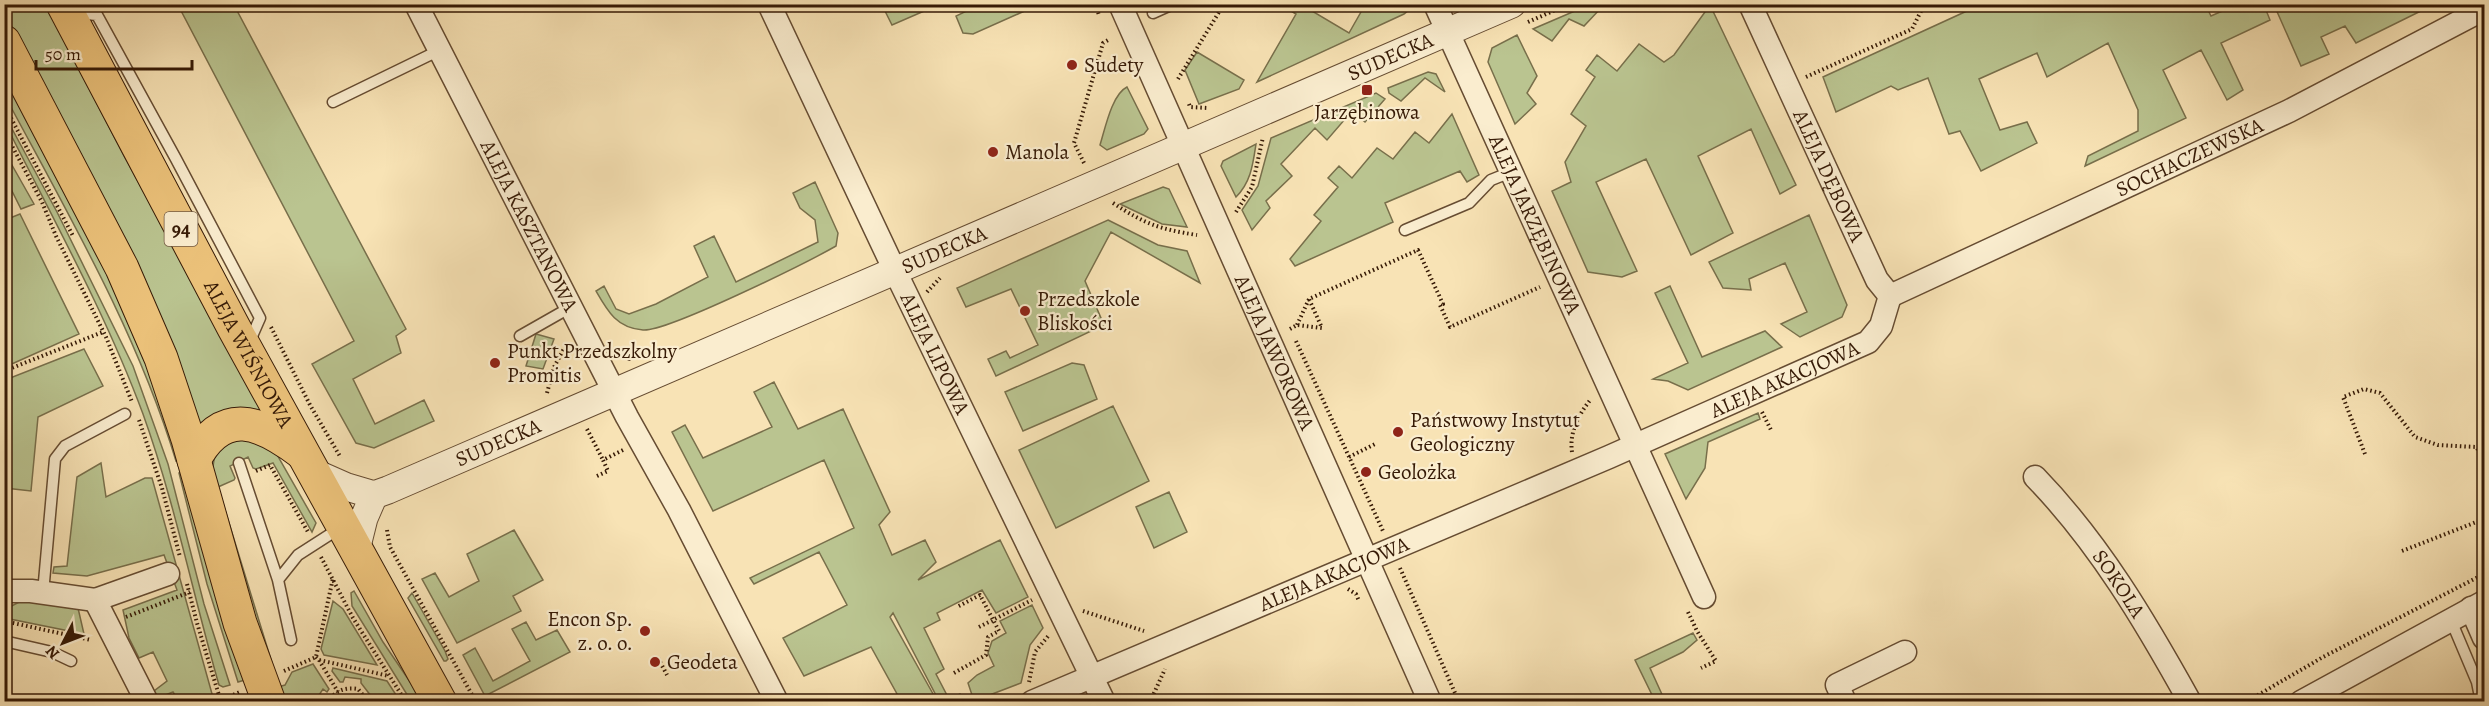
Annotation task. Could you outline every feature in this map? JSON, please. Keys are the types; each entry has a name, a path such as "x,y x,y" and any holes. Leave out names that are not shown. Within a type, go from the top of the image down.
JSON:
{"main road":[{"name":"ALEJA WIŚNIOWA","path":"64,8 246,349 440,702"},
{"path":"4,42 122,268 161,358 194,460 240,623 274,688"},
{"path":"194,460 207,441 222,430 239,422 254,424 280,436 308,462"}],"street":[{"name":"ALEJA KASZTANOWA","path":"416,4 777,702"},
{"name":"ALEJA LIPOWA","path":"769,4 895,271 1104,702"},
{"name":"ALEJA JAWOROWA","path":"1120,4 1430,702"},
{"name":"ALEJA JARZĘBINOWA","path":"1435,4 1635,445"},
{"name":"ALEJA DĘBOWA","path":"1750,4 1878,280 1890,296"},
{"name":"SOCHACZEWSKA","path":"1890,296 2289,111 2484,9"},
{"name":"SUDECKA","path":"374,495 1448,31 1519,14"},
{"name":"ALEJA AKACJOWA","path":"1032,702 1367,560 1400,559 1635,445 1868,342 1881,326 1890,296"},
{"path":"1635,445 1695,601"},
{"path":"308,462 346,487 374,495 364,518 349,538"},
{"name":"SOKOLA","path":"2035,477 2086,535 2119,581 2190,702"},
{"path":"4,591 43,593 95,600 168,574"},
{"path":"95,600 147,702"},
{"path":"2301,702 2450,618 2478,605 2484,638"},
{"path":"1845,702 1837,685 1905,652"}],"lane":[{"path":"1153,14 1173,4"},
{"path":"333,102 440,50"},
{"path":"1406,230 1468,203 1491,180 1511,172"},
{"path":"520,336 571,307"},
{"path":"43,593 55,459 65,446 125,414"},
{"path":"239,463 278,580 291,640"},
{"path":"278,580 298,555 349,538"},
{"path":"2450,618 2477,682 2481,702"},
{"path":"4,641 51,652 71,661"}],"path":[{"path":"1178,79 1224,4"},
{"path":"1519,14 1569,4"},
{"path":"1800,80 1912,29 1924,5"},
{"path":"1084,163 1074,143 1103,43 1110,39"},
{"path":"1173,69 1182,88"},
{"path":"1186,98 1191,107 1210,108"},
{"path":"10,116 78,246"},
{"path":"1236,212 1252,187 1264,134 1254,138"},
{"path":"1111,202 1132,216 1161,229 1197,235"},
{"path":"1232,202 1239,218"},
{"path":"1298,325 1309,299 1418,250 1443,304 1440,305 1450,327 1540,286 1544,296"},
{"path":"924,294 930,291 941,276"},
{"path":"1290,328 1298,325 1322,328 1309,299"},
{"path":"1285,318 1349,457 1400,559 1459,702"},
{"path":"4,371 103,332"},
{"path":"548,393 558,356 569,342"},
{"path":"2365,454 2343,397 2364,389 2380,393 2415,437 2438,445 2476,447 2484,459"},
{"path":"1581,452 1572,456 1573,431 1577,419 1593,396 1596,402"},
{"path":"1760,409 1772,432"},
{"path":"587,423 587,430 608,471 597,476"},
{"path":"1349,457 1377,443"},
{"path":"603,460 626,448"},
{"path":"2402,551 2484,519"},
{"path":"390,548 476,702"},
{"path":"1356,594 1392,576 1400,559"},
{"path":"2246,702 2323,657 2484,574"},
{"path":"338,692 318,659 333,578 353,618 406,702"},
{"path":"107,625 190,592"},
{"path":"954,673 986,655 988,637 999,631 980,595 957,607"},
{"path":"979,627 1036,598"},
{"path":"1695,601 1697,631 1716,661 1701,668"},
{"path":"1083,611 1150,632"},
{"path":"4,621 84,637"},
{"path":"658,658 667,675"},
{"path":"274,688 286,669 318,659 389,675"},
{"path":"1150,702 1168,662"},
{"path":"234,683 239,702"},
{"path":"328,702 338,692 348,688 358,689 367,700 377,702"}],"green space":[{"path":"981,4 1038,5 973,34 963,33 956,16"},
{"path":"1591,4 1602,7 1584,26 1569,19 1552,41 1533,29"},
{"path":"2205,4 2211,16 2236,5 2264,5 2270,20 2221,43 2243,90 2227,100 2201,50 2163,70 2186,118 2085,166 2088,156 2138,131 2138,110 2108,43 2047,77 2037,53 1979,79 2000,130 2027,122 2037,143 1981,171 1960,131 1949,134 1928,78 1898,90 1891,86 1836,112 1823,77 1969,10 1974,5"},
{"path":"5,5 46,5 124,156 267,416 201,433 5,15"},
{"path":"178,5 234,5 406,329 396,336 401,353 353,379 375,424 424,400 434,421 374,448 356,443 312,364 354,341"},
{"path":"882,5 938,5 892,25"},
{"path":"1281,5 1302,5 1349,33 1365,5 1408,5 1410,9 1404,14 1257,82 1296,14"},
{"path":"1710,5 1796,185 1780,194 1751,129 1698,156 1733,233 1691,255 1646,159 1596,182 1637,271 1622,277 1588,272 1552,191 1571,182 1565,162 1586,126 1571,114 1595,77 1586,70 1597,55 1617,71 1639,44 1664,62 1674,55"},
{"path":"2279,5 2433,5 2356,43 2345,26 2321,37 2329,54 2301,66 2275,7"},
{"path":"1517,35 1537,76 1527,93 1536,104 1515,124 1488,62 1492,48"},
{"path":"1197,52 1244,80 1239,89 1199,104 1185,70"},
{"path":"4,72 129,316 180,460 176,461 142,366 100,274 5,96"},
{"path":"1428,72 1436,74 1445,92 1425,78 1401,101 1389,93 1388,88"},
{"path":"1127,87 1148,129 1144,134 1107,150 1100,145 1107,121 1117,97"},
{"path":"1376,93 1385,99 1365,122 1352,111 1327,140 1315,128 1281,164 1292,176 1266,201 1270,208 1252,230 1242,210 1258,186 1271,138"},
{"path":"4,114 57,212 133,366 168,464 204,604 230,685 223,687 219,685 165,481 143,414 113,340 5,123"},
{"path":"1452,114 1479,175 1467,182 1460,171 1385,203 1393,222 1295,266 1290,259 1321,221 1314,215 1338,187 1328,178 1339,166 1352,178 1377,148 1393,159 1415,132 1429,143"},
{"path":"1256,144 1248,179 1236,197 1221,166 1223,161"},
{"path":"4,151 34,204 21,209 5,177"},
{"path":"815,182 838,233 836,246 797,266 707,309 657,328 643,330 626,326 614,318 596,291 604,286 616,309 629,314 656,304 708,277 694,246 714,236 736,282 818,242 815,220 800,208 793,193"},
{"path":"1163,187 1169,189 1187,227 1162,224 1120,204"},
{"path":"20,214 79,334 5,367 5,220"},
{"path":"1809,215 1847,305 1842,317 1800,337 1781,324 1807,312 1785,263 1749,279 1751,290 1723,288 1709,262"},
{"path":"1108,220 1158,245 1187,251 1200,283 1111,232 1085,281 1104,325 996,376 988,359 1006,351 1010,358 1038,345 1011,289 966,307 957,288"},
{"path":"1670,286 1702,357 1765,331 1782,347 1688,390 1668,381 1653,379 1688,363 1655,293"},
{"path":"536,334 554,339 543,369 526,366"},
{"path":"84,349 103,386 38,417 31,491 5,488 5,380"},
{"path":"1072,363 1084,365 1097,399 1023,431 1005,392"},
{"path":"774,382 798,429 843,409 890,512 879,525 892,555 925,540 936,562 918,580 1000,540 1028,597 996,613 982,590 937,613 940,620 924,628 944,669 936,674 949,699 960,694 963,701 939,701 893,613 890,617 937,701 901,701 871,647 804,676 783,638 847,605 819,552 754,584 750,578 854,528 824,460 713,511 672,432 685,425 703,458 772,427 754,392"},
{"path":"1113,406 1149,481 1056,528 1019,450"},
{"path":"1758,413 1760,419 1708,442 1705,468 1686,499 1665,454"},
{"path":"234,437 272,446 316,523 312,532 273,463 256,469 253,468 248,457 230,466 234,480 218,487 272,663 270,667 212,473 215,454"},
{"path":"101,463 106,497 145,478 152,478 214,701 179,701 173,692 158,698 154,691 167,681 153,652 139,658 129,638 123,610 177,590 164,555 87,576 53,573 54,567 67,566 77,477"},
{"path":"183,472 245,680 238,682 207,584 179,473"},
{"path":"1169,492 1187,532 1154,548 1136,507"},
{"path":"514,530 543,580 513,596 521,611 457,643 422,579 435,573 449,597 479,581 467,554"},
{"path":"354,591 383,642 423,701 411,701 352,606 351,593"},
{"path":"412,593 445,651 448,659 446,661 408,598"},
{"path":"21,601 78,608 84,634 5,618 4,610"},
{"path":"333,601 343,609 377,665 324,655 321,649"},
{"path":"1032,605 1043,628 1030,645 1021,683 974,701 968,683 994,666 988,653 992,641 1006,633 1000,621"},
{"path":"526,622 536,640 557,630 570,652 485,696 463,655 475,648 493,681 530,661 512,629"},
{"path":"1693,633 1697,640 1683,652 1650,668 1665,701 1655,701 1635,660"},
{"path":"313,664 329,689 327,692 323,689 315,701 284,702 278,687 285,685 292,672"},
{"path":"333,668 387,681 400,701 387,701 371,696 361,683 361,679 345,677 343,682 340,682 332,671"}],"place":[{"name":"Sudety","path":"1072,65"},
{"name":"Jarzębinowa","path":"1367,90"},
{"name":"Manola","path":"993,152"},
{"name":"Przedszkole Bliskości","path":"1025,311"},
{"name":"Punkt Przedszkolny Promitis","path":"495,363"},
{"name":"Państwowy Instytut Geologiczny","path":"1398,432"},
{"name":"Geolożka","path":"1366,472"},
{"name":"Encon Sp. z. o. o.","path":"645,631"},
{"name":"Geodeta","path":"655,662"}]}
